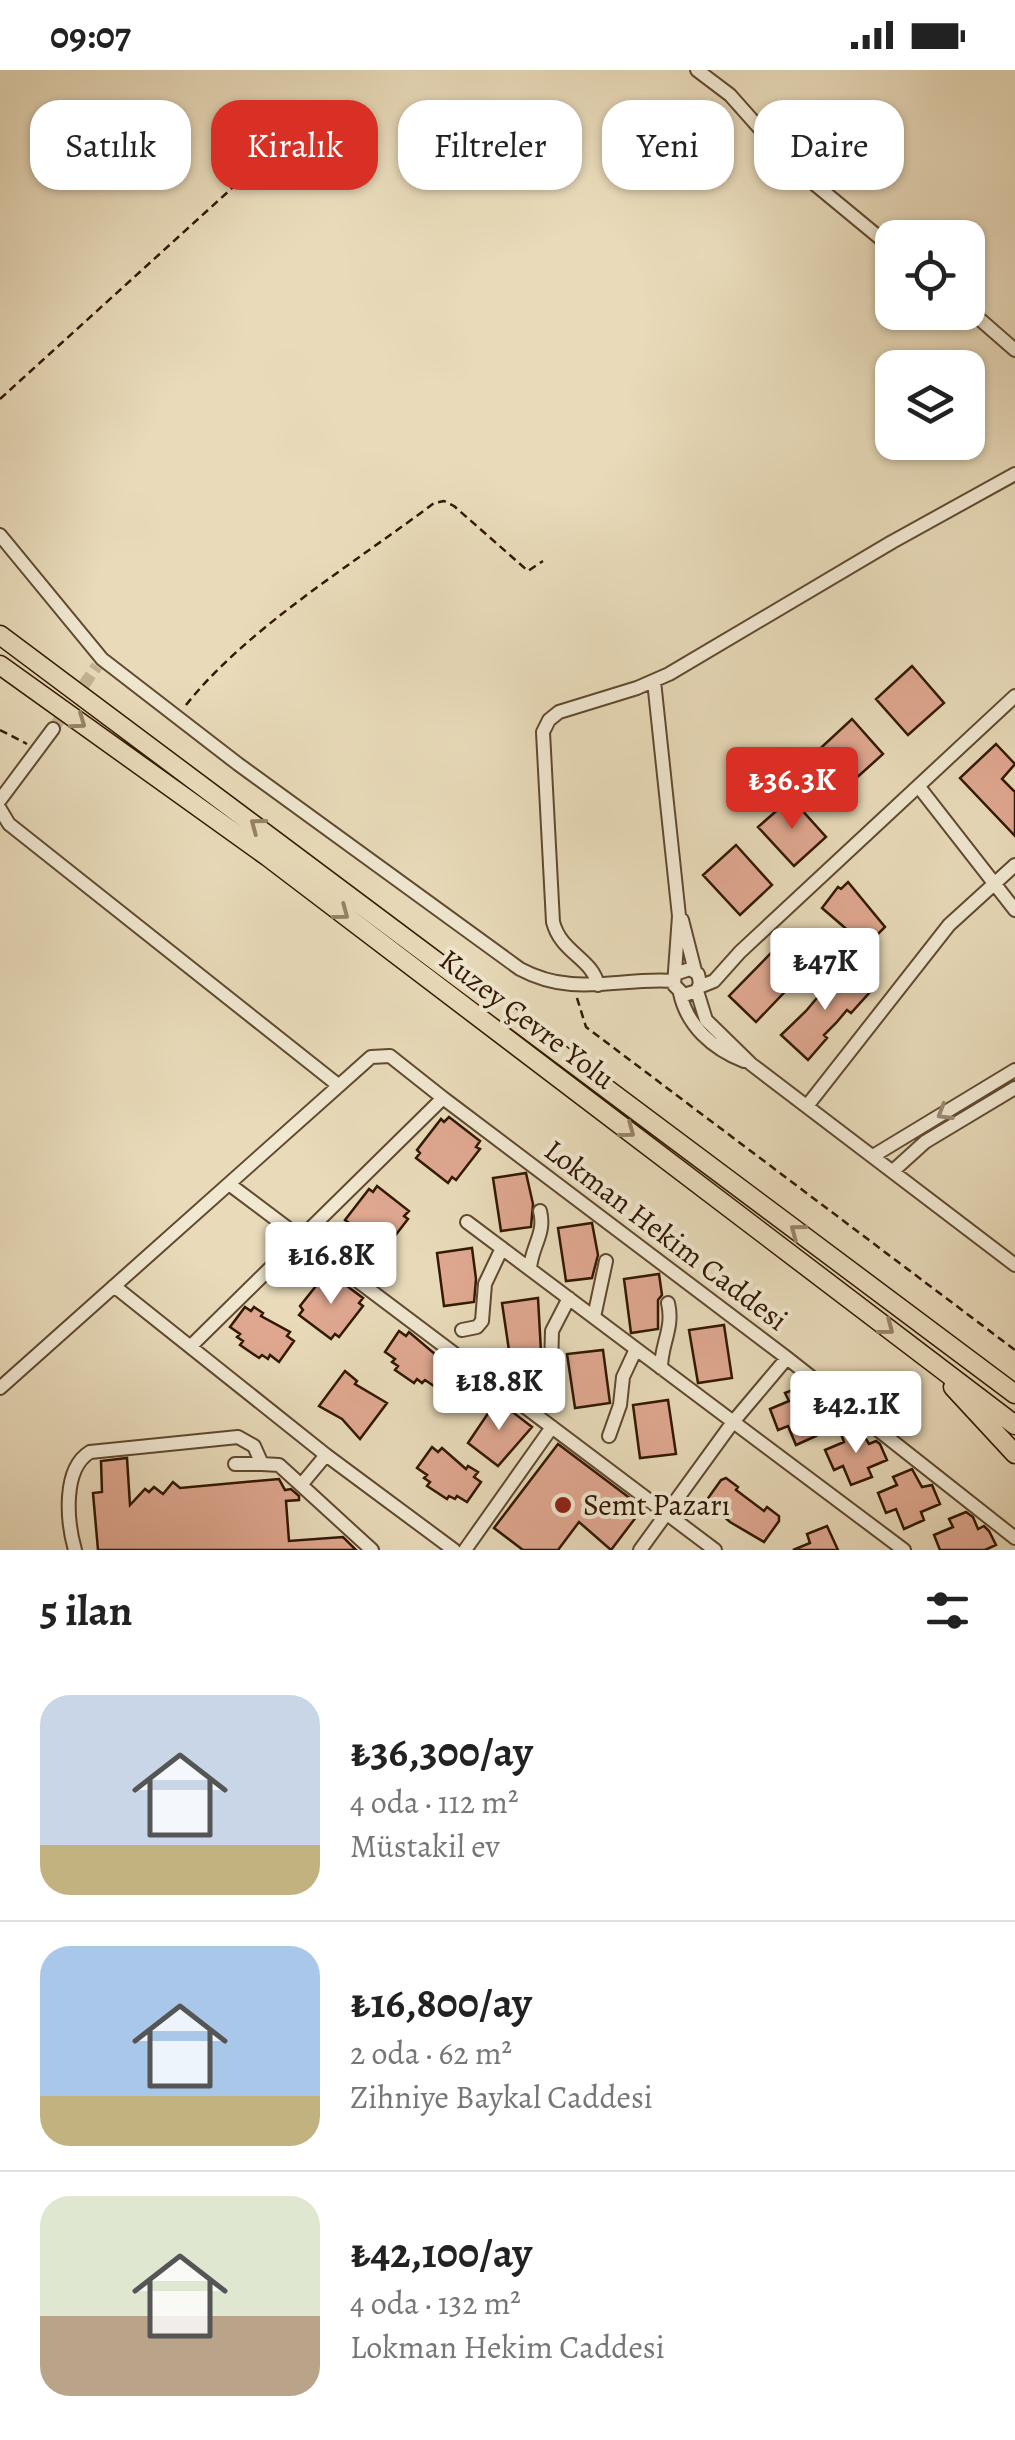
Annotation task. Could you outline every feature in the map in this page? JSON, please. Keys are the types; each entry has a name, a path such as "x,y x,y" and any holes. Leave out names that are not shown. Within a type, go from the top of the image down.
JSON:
{"highway":[{"name":"Kuzey Çevre Yolu","path":"0,635 1015,1394"},
{"name":"Kuzey Çevre Yolu","path":"0,665 284,869 1015,1425"},
{"path":"930,1360 1015,1454"}],"street":[{"path":"697,70 730,95 794,167 875,234"},
{"path":"985,324 1015,350"},
{"path":"598,985 594,972 565,947 554,928 543,732 548,720 559,712 654,681 1015,474"},
{"path":"0,535 99,662 520,969 549,982 575,986 677,982"},
{"path":"654,681 678,916 677,982 686,1016 697,1030 751,1064"},
{"path":"677,982 686,968 697,981 714,981 740,952 1015,696"},
{"path":"0,800 53,729"},
{"path":"918,787 1015,910"},
{"path":"0,809 9,824 338,1086 0,1388"},
{"path":"807,1106 949,925 1015,865"},
{"path":"678,916 684,922 706,1020 751,1064 1015,1264"},
{"path":"677,982 688,995 697,981"},
{"name":"Lokman Hekim Caddesi","path":"338,1086 368,1060 385,1055 787,1358 1015,1541"},
{"path":"873,1156 1015,1070"},
{"path":"893,1171 925,1142 1015,1088"},
{"path":"191,1346 443,1098"},
{"path":"229,1184 715,1550"},
{"path":"530,1269 530,1254 542,1233 540,1211"},
{"path":"467,1222 904,1550"},
{"path":"462,1330 478,1327 482,1321 485,1284 502,1248"},
{"path":"594,1317 606,1261"},
{"path":"114,1286 454,1550"},
{"path":"538,1381 551,1369 552,1331 569,1298"},
{"path":"662,1368 661,1350 670,1327 668,1303"},
{"path":"609,1436 636,1348"},
{"path":"640,1550 734,1422 787,1358"},
{"path":"465,1550 552,1428"},
{"path":"75,1550 70,1492 76,1465 90,1452 238,1438 254,1446 262,1464"},
{"path":"301,1485 326,1454"},
{"path":"236,1464 279,1464 372,1550"},
{"path":"340,1519 348,1519 385,1550"},
{"path":"1010,1550 1015,1541"}],"path":[{"path":"0,399 230,190"},
{"path":"176,718 204,682 254,638 434,503 444,501 454,506 528,571 542,560"},
{"path":"0,730 38,747"},
{"path":"575,986 586,1027 1015,1350"}],"building":[{"path":"912,666 944,703 908,735 876,699"},
{"path":"852,719 883,754 843,790 812,756"},
{"path":"996,744 1015,764 1002,779 1015,792 1015,836 960,778"},
{"path":"791,798 826,837 794,866 758,827"},
{"path":"736,845 772,885 740,915 703,875"},
{"path":"848,882 885,927 866,946 822,908 838,887 841,889"},
{"path":"772,952 799,977 756,1022 729,996"},
{"path":"843,967 870,992 824,1035 827,1038 808,1060 781,1035"},
{"path":"449,1117 480,1141 476,1147 480,1149 456,1180 452,1177 448,1183 416,1158 420,1153 417,1150 441,1119 444,1122"},
{"path":"526,1173 533,1204 531,1227 501,1231 493,1178"},
{"path":"377,1186 409,1211 404,1216 408,1219 384,1250 380,1247 376,1253 345,1228 349,1223 345,1220 369,1189 373,1192"},
{"path":"592,1223 598,1255 592,1278 566,1281 558,1228"},
{"path":"472,1248 474,1302 444,1306 437,1253"},
{"path":"331,1274 363,1298 359,1303 363,1306 339,1337 335,1334 331,1339 299,1315 303,1310 300,1306 324,1276"},
{"path":"659,1274 662,1295 658,1300 658,1329 631,1333 624,1279"},
{"path":"538,1298 541,1352 510,1357 502,1303"},
{"path":"245,1307 251,1311 254,1307 263,1313 261,1316 290,1332 287,1336 294,1341 279,1362 270,1355 268,1359 262,1355 259,1358 240,1345 240,1334 230,1327"},
{"path":"724,1325 732,1378 698,1383 689,1330"},
{"path":"399,1331 406,1336 409,1332 449,1366 434,1386 425,1380 422,1383 417,1379 414,1383 395,1370 395,1359 385,1352"},
{"path":"603,1350 610,1403 575,1408 567,1354"},
{"path":"345,1371 357,1381 355,1384 387,1403 360,1439 342,1419 319,1406"},
{"path":"805,1385 814,1404 823,1400 832,1420 813,1428 816,1436 796,1445 788,1426 778,1430 770,1409 789,1401 785,1393"},
{"path":"497,1400 532,1427 498,1466 468,1443"},
{"path":"668,1400 676,1454 640,1458 633,1405"},
{"path":"858,1426 869,1444 880,1444 887,1460 868,1468 872,1477 851,1485 843,1466 834,1470 825,1450 844,1442 841,1434"},
{"name":"Semt Pazarı","path":"558,1444 643,1508 611,1550 579,1522 558,1550 523,1550 494,1528"},
{"path":"432,1447 438,1452 442,1448 466,1469 468,1466 478,1472 474,1477 481,1482 467,1502 457,1496 447,1499 427,1486 427,1475 417,1468"},
{"path":"127,1458 130,1505 145,1489 149,1492 154,1487 163,1494 173,1482 180,1488 279,1479 285,1490 291,1489 299,1496 299,1500 286,1501 289,1541 343,1537 356,1550 98,1550 93,1493 102,1492 101,1461"},
{"path":"912,1469 922,1487 932,1485 940,1504 921,1512 924,1520 904,1529 896,1509 886,1513 878,1493 897,1485 893,1477"},
{"path":"726,1478 764,1511 767,1507 779,1516 764,1542 730,1522 706,1501"},
{"path":"966,1512 978,1529 984,1526 989,1531 996,1545 985,1550 940,1550 934,1535 953,1527 949,1519"},
{"path":"827,1526 838,1550 793,1550 810,1543 807,1534"}],"tunnel":[{"path":"53,729 97,666"}],"place":[{"name":"Semt Pazarı","path":"563,1505"}]}
